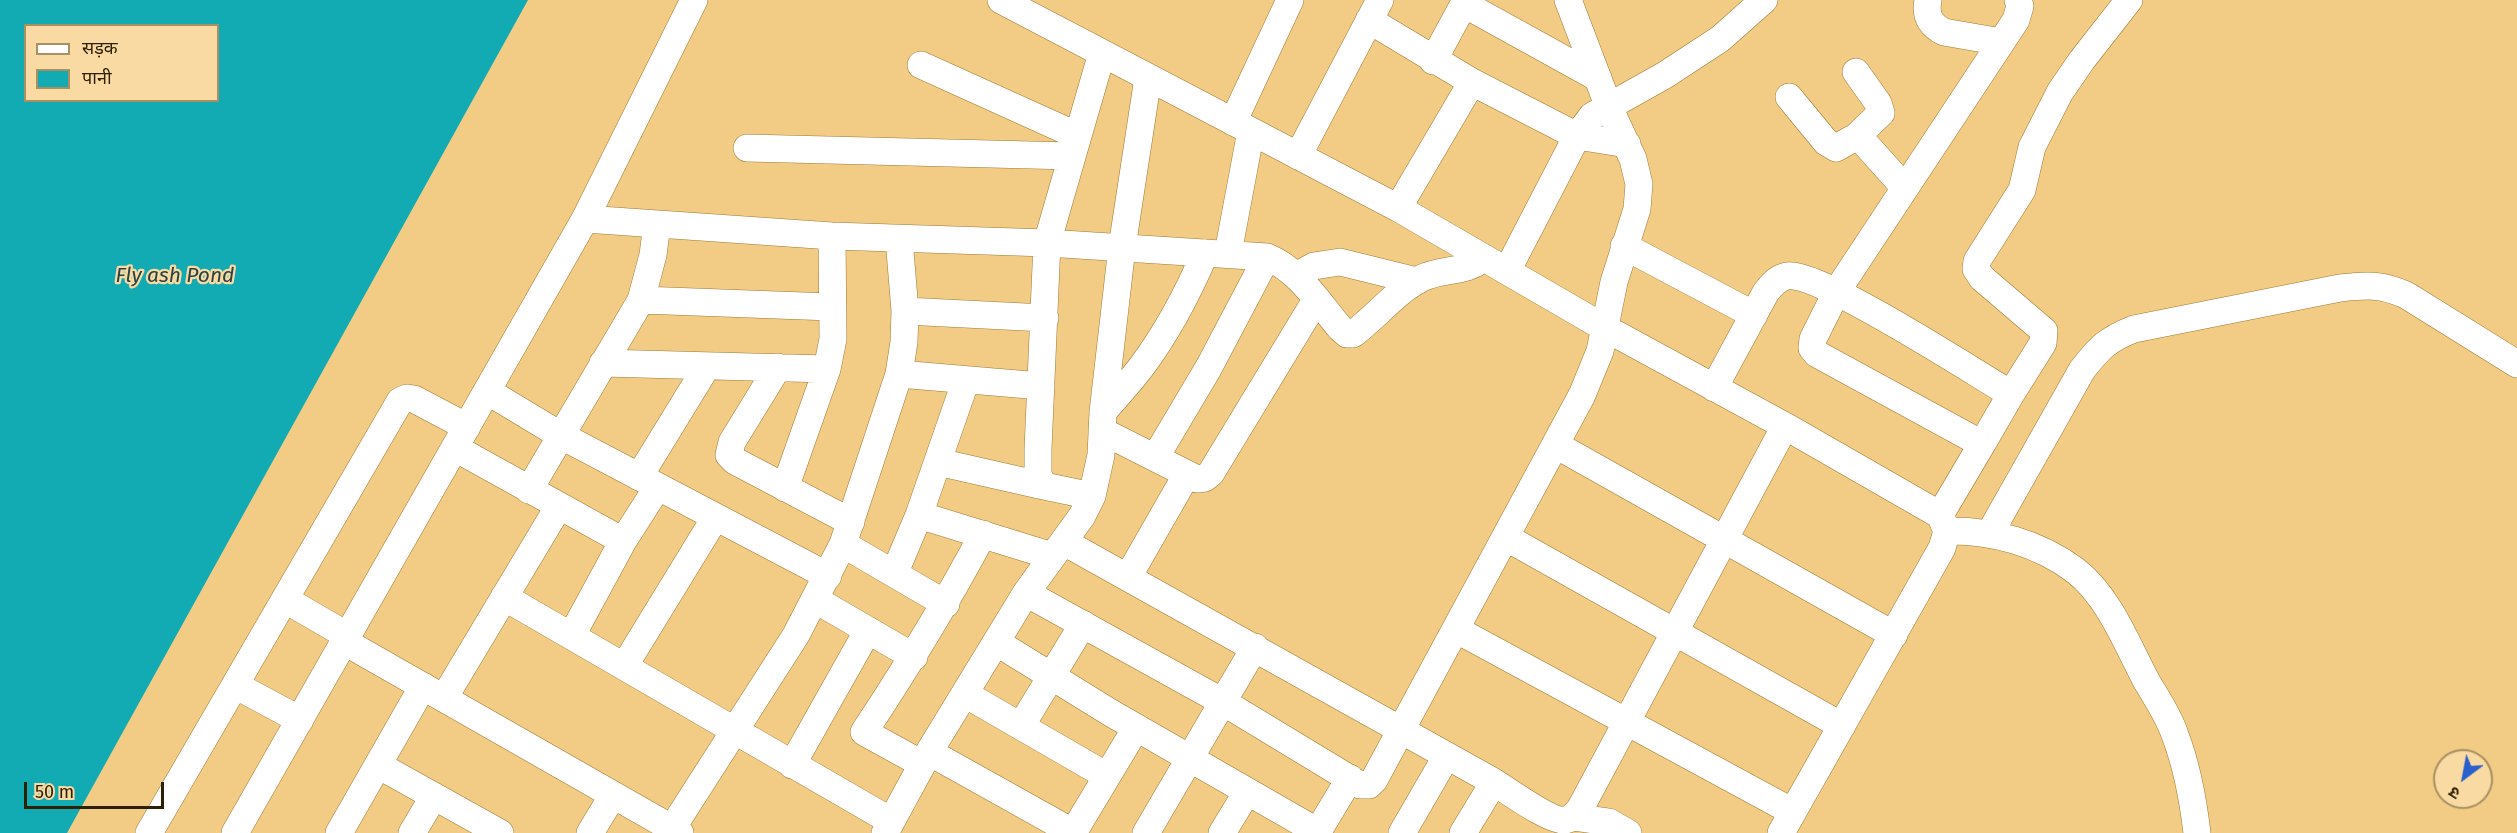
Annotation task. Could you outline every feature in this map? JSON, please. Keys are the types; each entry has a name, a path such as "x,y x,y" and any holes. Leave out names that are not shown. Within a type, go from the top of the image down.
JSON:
{"street":[{"path":"236,833 585,219 694,0"},
{"path":"1001,0 1398,208 1605,328 1785,426 1944,523 2013,539 2075,570 2093,587 2111,615 2175,732 2186,769 2197,833"},
{"path":"1026,593 1223,702 1360,785 1369,784 1402,730 1582,395 1600,351 1624,246 1637,208 1639,184 1633,159 1608,105 1568,0"},
{"path":"1507,271 1577,136 1592,116 1665,75 1720,39 1764,0"},
{"path":"1928,0 1928,14 1935,28 1944,32 2001,42"},
{"path":"1982,444 1817,354 1812,348 1813,339 1837,291 2001,42 2019,12 2018,0"},
{"path":"1456,630 1626,722 1787,823 1942,548 1944,523 1982,444 2043,343 2044,331 1982,278 1976,269 1977,261 2022,190 2032,147 2042,123 2060,92 2129,0"},
{"path":"1434,61 1465,2 1598,78"},
{"path":"1102,421 1142,367 1187,295 1217,253 1242,127 1279,4"},
{"path":"1298,156 1374,10 1434,61 1472,82 1577,136 1627,144"},
{"path":"1044,486 1038,475 1047,243 1102,53"},
{"path":"921,65 1075,146"},
{"path":"1789,97 1831,146 1840,147 1856,137 1881,113 1878,103 1856,72"},
{"path":"504,597 734,730 888,827 926,758 1026,593 1083,516 1092,495 1101,454 1102,421 1122,247 1148,78"},
{"path":"1398,208 1472,82"},
{"path":"1856,137 1866,143 1904,187"},
{"path":"747,148 1075,146"},
{"path":"585,219 832,236 1047,243 1267,257 1283,264 1296,276 1347,334 1353,334 1417,281 1473,265 1483,258"},
{"path":"529,490 641,300 654,255 657,224"},
{"path":"785,488 827,369 833,339 832,236"},
{"path":"286,600 433,692 673,831 822,588 847,533 899,374 904,342 905,311 899,239"},
{"path":"1624,246 1754,315"},
{"path":"1155,458 1209,367 1267,257"},
{"path":"1296,276 1314,266 1340,262 1417,281"},
{"path":"1714,388 1766,292 1776,280 1788,276 1805,277 1837,291 2011,394"},
{"path":"1990,533 2082,370 2096,351 2112,337 2134,329 2340,288 2367,285 2387,287 2406,295 2517,364"},
{"path":"641,300 831,308"},
{"path":"1102,421 1155,458 1197,479 1205,478 1211,473 1316,300"},
{"path":"905,311 1044,318"},
{"path":"603,363 827,369"},
{"path":"572,635 623,541 648,482 707,366"},
{"path":"778,367 732,442 729,455 735,461 785,488 847,533 895,572 946,603"},
{"path":"899,374 1041,386"},
{"path":"895,572 919,515 966,380"},
{"path":"487,391 560,435 715,518 822,588 868,630 914,657"},
{"path":"149,833 237,686 400,401 406,398 414,399 529,490 623,541"},
{"path":"1573,817 1580,809 1785,426"},
{"path":"1556,445 1894,635"},
{"path":"938,462 1092,495"},
{"path":"1128,577 1187,474"},
{"path":"339,833 378,765 504,597 559,506"},
{"path":"919,515 983,534 1058,549 1128,577 1256,647 1552,817 1563,820 1573,817 1609,822 1628,833"},
{"path":"625,665 715,518"},
{"path":"864,732 914,657 983,534"},
{"path":"1507,538 1842,726"},
{"path":"1021,726 1083,624"},
{"path":"792,765 868,630"},
{"path":"996,642 1136,728 1317,832 1350,778"},
{"path":"1146,833 1256,647"},
{"path":"237,686 300,720"},
{"path":"965,694 1107,776"},
{"path":"824,710 864,732 926,758 1074,833 1136,728"},
{"path":"1402,833 1446,757"},
{"path":"378,765 500,833"},
{"path":"1463,833 1494,782"},
{"path":"1222,833 1247,792"},
{"path":"590,833 613,795"},
{"path":"412,833 434,796"}],"water":[{"name":"Fly ash Pond","path":"0,0 528,0 67,833 0,833"}]}
